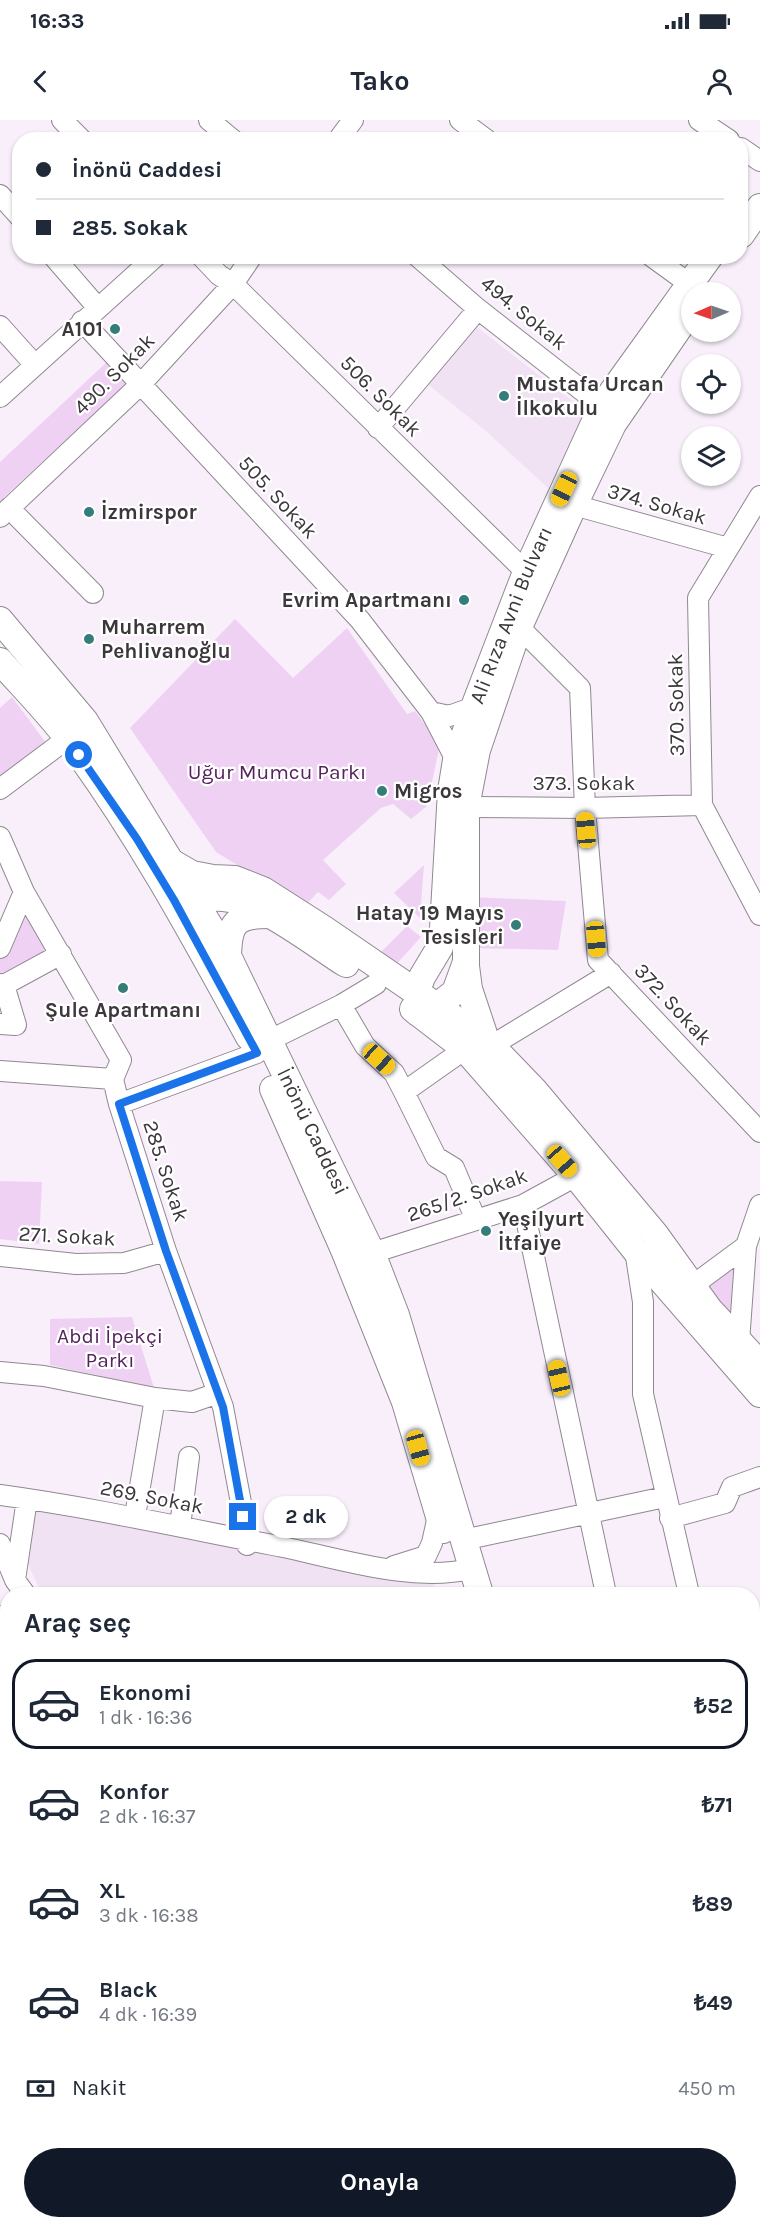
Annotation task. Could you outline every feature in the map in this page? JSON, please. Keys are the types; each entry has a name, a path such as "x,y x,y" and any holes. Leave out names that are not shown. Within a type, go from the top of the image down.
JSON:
{"main road":[{"path":"748,203 760,186"},
{"path":"748,225 760,207"},
{"name":"Ali Rıza Avni Bulvarı","path":"700,282 707,264"},
{"name":"Ali Rıza Avni Bulvarı","path":"706,282 720,264"},
{"name":"Ali Rıza Avni Bulvarı","path":"411,992 440,946 451,791 456,760 526,572 602,406 681,312"},
{"name":"Ali Rıza Avni Bulvarı","path":"411,992 454,992 466,962 466,807 477,750 519,627 574,505 613,424 681,317"},
{"name":"İnönü Caddesi","path":"0,620 86,721 173,863 186,896 262,1047 372,1253 396,1315 447,1481 463,1540 463,1579"},
{"name":"İnönü Caddesi","path":"0,660 68,738 137,839 186,896 228,956 262,1047 405,1402 438,1516 463,1579"},
{"path":"173,863 192,874 235,879 263,890 411,992 481,1045 535,1091 655,1234 709,1309 760,1364"},
{"path":"186,896 198,881 213,878"},
{"path":"186,896 224,898 246,903 411,992"},
{"path":"228,956 229,935 236,922 250,915 269,915"},
{"path":"466,962 469,989 481,1045 576,1176 635,1250 760,1394"}],"street":[{"path":"62,120 74,132"},
{"path":"209,120 223,132"},
{"path":"459,120 476,132"},
{"path":"699,120 717,132"},
{"path":"0,195 12,209"},
{"path":"60,264 98,308"},
{"path":"0,397 147,264"},
{"name":"506. Sokak","path":"209,264 219,275 233,284 526,572"},
{"name":"490. Sokak","path":"4,513 141,384 233,284 247,264"},
{"name":"494. Sokak","path":"426,264 478,309 602,406"},
{"path":"660,264 681,283"},
{"path":"378,428 478,309"},
{"name":"505. Sokak","path":"82,321 360,620 431,712 456,760"},
{"path":"0,326 35,365"},
{"name":"370. Sokak","path":"760,496 698,598 702,805 760,915"},
{"name":"374. Sokak","path":"574,505 728,548"},
{"path":"4,513 93,593"},
{"name":"372. Sokak","path":"519,627 580,688 585,808 598,960 760,1132"},
{"path":"431,712 449,716 474,707"},
{"path":"0,789 68,738"},
{"name":"373. Sokak","path":"466,807 585,808 702,805"},
{"name":"285. Sokak","path":"2,845 24,892 121,1060 113,1079 119,1104 166,1251 223,1407 247,1543"},
{"path":"0,948 24,892"},
{"path":"0,1024 16,1025 2,985 61,954"},
{"path":"404,1092 481,1045 611,973"},
{"path":"119,1104 262,1047 341,1005 411,992"},
{"path":"341,1005 365,1046 394,1072 436,1156 454,1168 476,1220"},
{"path":"0,1071 113,1079"},
{"name":"265/2. Sokak","path":"372,1253 523,1205 576,1176"},
{"path":"523,1205 604,1587"},
{"path":"739,1342 746,1246 760,1205"},
{"path":"692,1286 746,1246"},
{"path":"635,1250 643,1302 643,1394 687,1587"},
{"name":"271. Sokak","path":"0,1256 76,1264 124,1263 166,1251"},
{"path":"0,1372 44,1376 155,1398 192,1402 218,1393"},
{"path":"135,1516 155,1398"},
{"path":"180,1526 189,1457"},
{"path":"670,1518 725,1503 732,1487 760,1477"},
{"name":"269. Sokak","path":"0,1495 135,1516 247,1543 463,1579"},
{"path":"463,1540 665,1497"},
{"path":"20,1587 27,1499"},
{"path":"388,1568 426,1556 432,1543 438,1516"},
{"path":"0,1544 20,1587"}],"shaded area":[{"name":"Mustafa Urcan İlkokulu","path":"473,324 585,411 548,488 487,432 424,381"},
{"path":"29,1506 433,1581 435,1587 39,1587 16,1539"}],"green space":[{"path":"109,360 128,382 0,501 0,462"},
{"name":"Uğur Mumcu Parkı","path":"235,619 293,678 347,628 407,714 415,711 440,744 427,806 411,819 393,804 381,808 323,860 346,884 329,900 318,892 301,910 250,873 216,852 130,728"},
{"path":"12,697 49,747 0,782 0,708"},
{"path":"424,865 420,918 394,893"},
{"name":"Hatay 19 Mayıs Tesisleri","path":"471,897 566,901 558,950 470,948"},
{"path":"23,901 55,950 0,980 0,954"},
{"path":"407,926 421,937 392,969 373,960"},
{"path":"0,1181 42,1182 39,1244 0,1239"},
{"path":"741,1253 733,1335 694,1289"},
{"name":"Abdi İpekçi Parkı","path":"132,1317 154,1388 50,1365 50,1319"}],"place":[{"name":"A101","path":"115,329"},
{"name":"Mustafa Urcan İlkokulu","path":"504,396"},
{"name":"İzmirspor","path":"89,512"},
{"name":"Evrim Apartmanı","path":"464,600"},
{"name":"Muharrem Pehlivanoğlu","path":"89,639"},
{"name":"Migros","path":"382,791"},
{"name":"Hatay 19 Mayıs Tesisleri","path":"516,925"},
{"name":"Şule Apartmanı","path":"123,988"},
{"name":"Yeşilyurt İtfaiye","path":"486,1231"}],"route":[{"path":"79,755 137,839 174,900 257,1053 119,1104 166,1251 223,1407 243,1517"}]}
